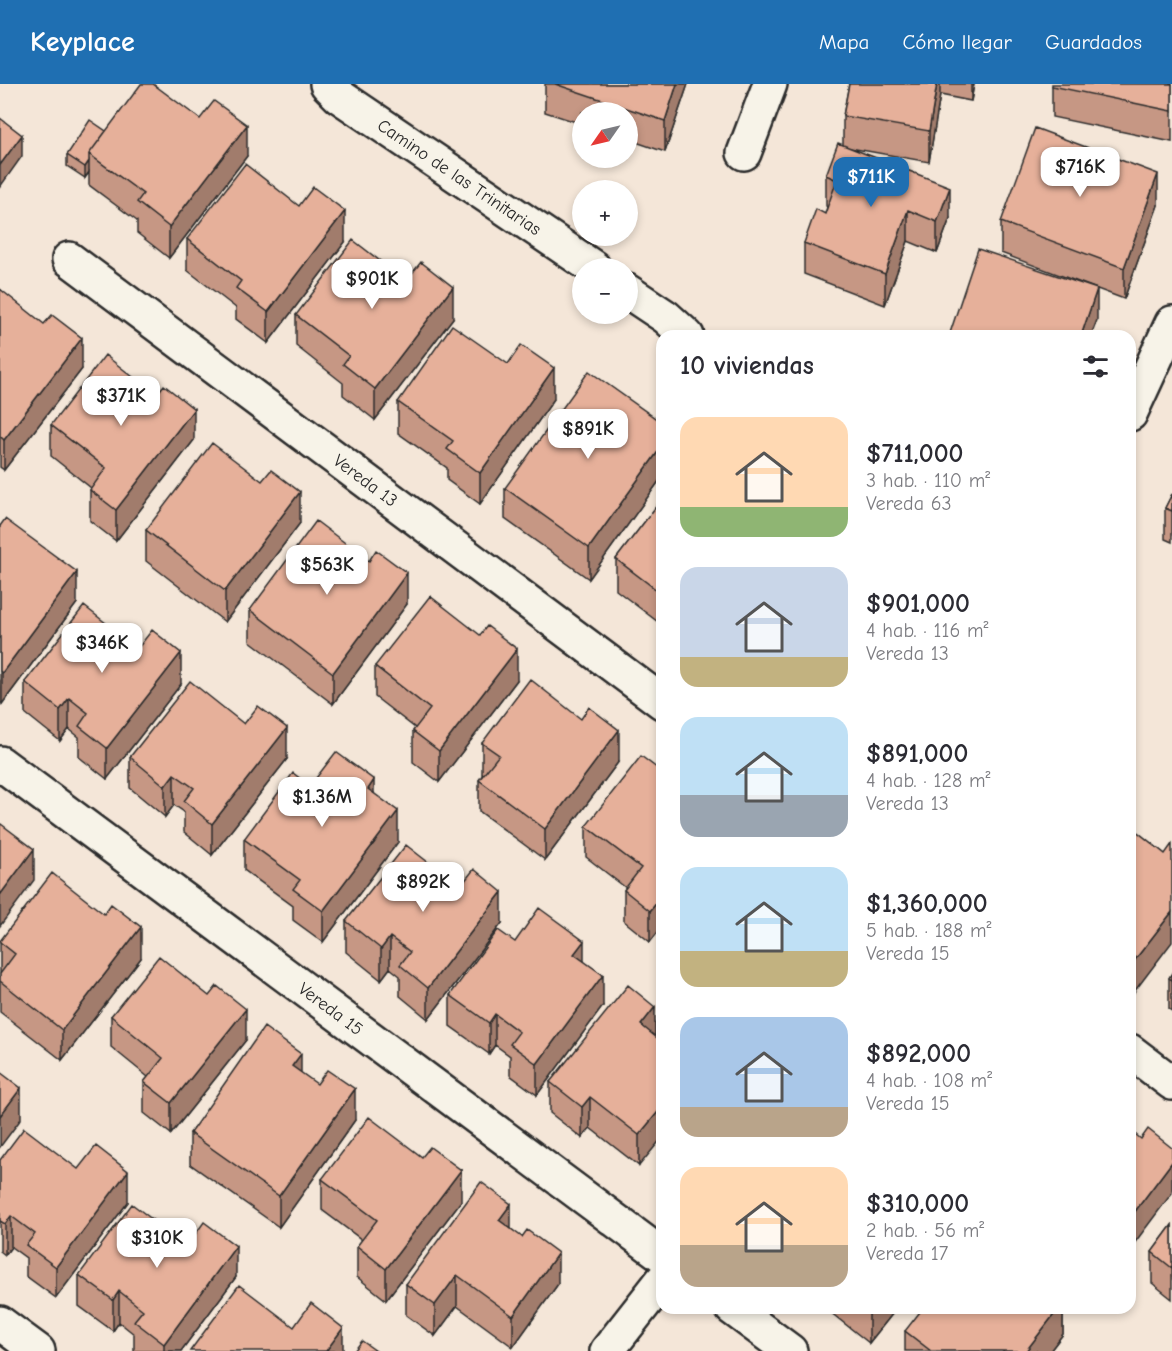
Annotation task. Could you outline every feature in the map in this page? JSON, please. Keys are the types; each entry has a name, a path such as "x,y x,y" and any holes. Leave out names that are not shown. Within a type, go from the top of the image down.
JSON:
{"street":[{"name":"Camino de las Trinitarias","path":"327,84 349,102 579,258"},
{"path":"744,153 770,84"},
{"name":"Vereda 13","path":"69,259 656,698"},
{"path":"638,298 666,317 680,330"},
{"path":"1136,401 1172,323"},
{"name":"Vereda 15","path":"0,763 656,1252"},
{"path":"1136,1056 1172,1083"},
{"path":"607,1351 656,1289"},
{"path":"740,1314 790,1351"},
{"path":"0,1323 38,1351"}],"building":[{"path":"141,84 153,84 200,119 214,101 247,125 169,227 137,202 143,194 89,154"},
{"path":"555,84 677,84 665,121 638,112 638,102 609,102"},
{"path":"849,84 937,84 929,131 843,116"},
{"path":"1052,84 1172,84 1172,111 1052,86"},
{"path":"0,118 22,135 0,165"},
{"path":"90,120 106,131 89,154 89,161 85,167 67,155"},
{"path":"1035,128 1158,174 1124,268 1001,222"},
{"path":"838,143 950,187 937,222 908,210 885,274 804,243 816,209 825,214 837,180 826,175"},
{"path":"245,164 299,206 313,187 345,211 268,312 236,288 241,281 187,239"},
{"path":"353,240 406,281 421,262 453,287 375,389 343,364 349,356 296,315"},
{"path":"978,249 1097,289 1083,330 951,330"},
{"path":"0,289 44,324 52,315 82,338 4,440 0,436"},
{"path":"452,325 508,364 521,345 554,368 480,473 447,449 453,441 398,402"},
{"path":"105,355 156,395 164,385 194,409 116,510 90,490 106,468 51,425"},
{"path":"589,371 656,419 656,454 589,548 505,488"},
{"path":"212,443 262,481 271,470 300,492 225,591 146,530"},
{"path":"1172,494 1172,511 1165,508"},
{"path":"656,507 656,589 616,559"},
{"path":"5,519 77,572 2,673 0,671 0,526"},
{"path":"316,521 369,561 376,550 407,573 333,673 250,610"},
{"path":"430,596 480,635 487,626 517,649 439,751 413,731 430,709 375,666"},
{"path":"84,606 138,648 152,630 181,653 107,748 79,726 88,713 69,698 60,710 25,682"},
{"path":"530,679 581,719 589,707 619,730 545,829 479,780 499,755 482,743"},
{"path":"190,681 244,724 258,706 287,728 212,824 184,801 194,788 174,774 165,786 130,757"},
{"path":"336,752 374,780 368,789 398,811 323,911 293,889 300,880 244,839 293,773 310,786"},
{"path":"641,756 656,767 656,904 650,911 624,890 641,868 586,826"},
{"path":"1,824 34,849 0,895 0,826"},
{"path":"1136,831 1165,854 1172,844 1172,912 1136,958"},
{"path":"406,845 460,887 474,869 502,892 428,988 400,965 410,952 390,937 381,949 346,921"},
{"path":"52,873 104,914 111,904 141,927 62,1030 0,981 0,974 15,954 0,941"},
{"path":"539,908 584,941 574,954 603,975 537,1064 510,1044 519,1032 495,1014 489,1023 450,995 498,930 515,942"},
{"path":"159,956 209,996 217,986 246,1009 171,1103 144,1082 163,1058 111,1016"},
{"path":"628,985 655,1007 641,1025 656,1037 656,1114 639,1135 590,1097 582,1107 550,1082"},
{"path":"264,1027 301,1054 292,1066 317,1084 327,1070 355,1089 279,1196 190,1133"},
{"path":"0,1072 21,1088 0,1116"},
{"path":"369,1117 422,1157 430,1147 461,1170 386,1269 357,1246 377,1220 322,1179"},
{"path":"24,1128 78,1169 96,1146 128,1171 56,1267 26,1245 35,1234 11,1216 5,1224 0,1221 0,1160"},
{"path":"1148,1129 1172,1148 1172,1162 1136,1210 1136,1135 1141,1139"},
{"path":"481,1182 511,1204 499,1220 522,1237 527,1230 558,1253 513,1316 457,1275 435,1305 406,1284"},
{"path":"132,1204 187,1246 204,1222 236,1246 164,1344 134,1321 143,1310 119,1291 113,1300 79,1275"},
{"path":"1172,1225 1172,1268 1152,1252"},
{"path":"239,1285 294,1327 311,1303 343,1328 326,1351 190,1351"},
{"path":"918,1314 1054,1314 1026,1351 931,1351 905,1331"},
{"path":"362,1341 376,1351 354,1351"}]}
